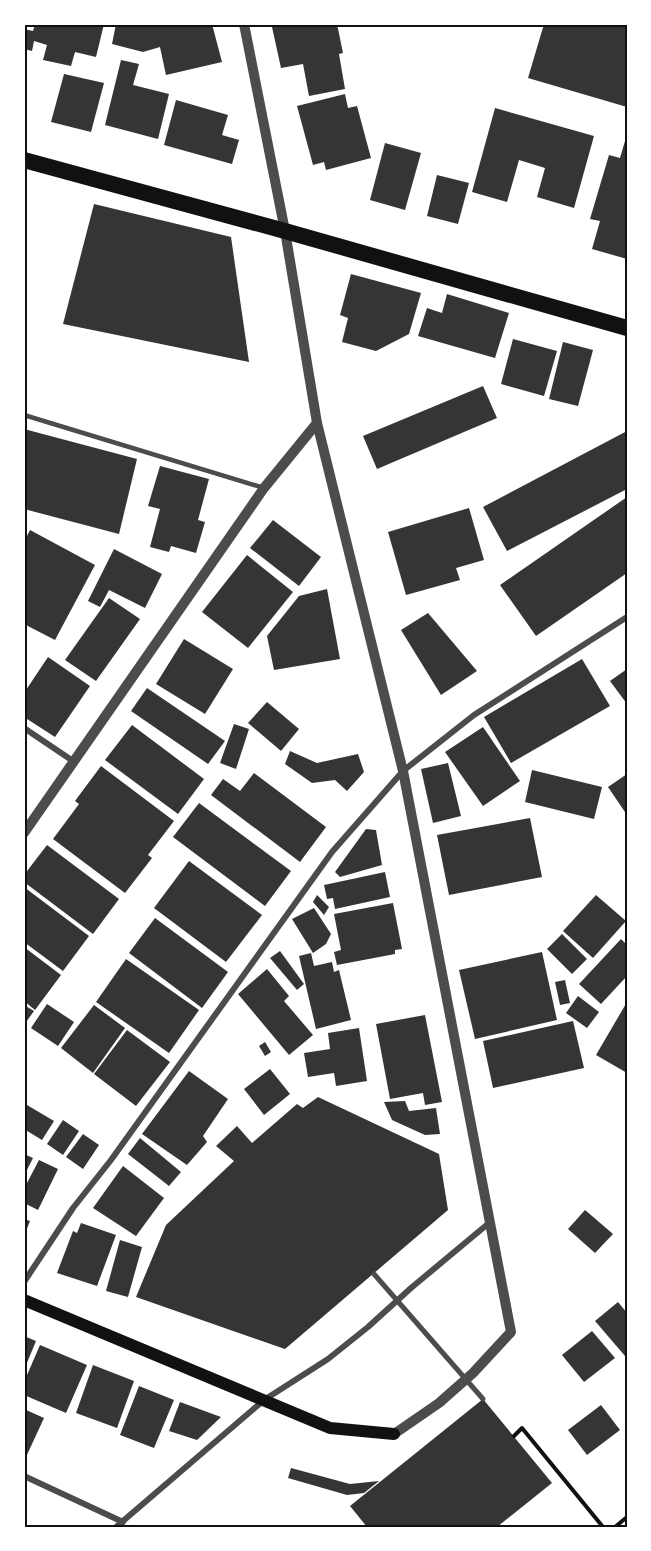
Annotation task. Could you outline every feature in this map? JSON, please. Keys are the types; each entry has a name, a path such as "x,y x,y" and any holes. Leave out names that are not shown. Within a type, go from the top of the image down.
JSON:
{"highway":[{"path":"24,160 627,328"}],"main road":[{"path":"24,1300 330,1428 394,1434"}],"street":[{"path":"244,24 285,231 317,423 403,771 511,1332 473,1373 439,1403 394,1434"},
{"path":"24,833 264,488 317,423"},
{"path":"24,1282 73,1208 111,1160 332,852 403,771 474,715 627,617"},
{"path":"24,728 73,761"},
{"path":"116,1527 264,1400 327,1359 368,1327 489,1223"},
{"path":"374,1274 483,1399"},
{"path":"24,1476 123,1522"}],"lane":[{"path":"24,415 264,488"}],"path":[{"path":"514,1436 522,1428 603,1527"},
{"path":"615,1527 627,1517"}],"building":[{"path":"35,24 104,24 96,57 75,52 71,66 43,60 47,45 34,41 32,51 24,49 24,29 33,31"},
{"path":"116,24 212,24 222,62 166,75 160,47 143,52 112,44"},
{"path":"286,24 337,24 343,53 339,54 345,89 309,96 303,64 281,68 272,27"},
{"path":"544,24 627,24 627,107 528,78"},
{"path":"121,60 139,64 133,85 169,94 158,139 105,125"},
{"path":"64,74 104,83 91,132 51,122"},
{"path":"345,94 348,108 357,106 371,158 326,170 324,162 313,165 297,106"},
{"path":"176,100 228,115 222,135 239,140 232,164 164,145"},
{"path":"495,108 594,136 574,208 537,197 545,168 519,160 507,202 472,192"},
{"path":"625,141 627,142 627,259 592,249 600,221 590,219 609,155 620,158"},
{"path":"385,143 421,153 405,210 370,200"},
{"path":"437,175 469,183 458,224 427,216"},
{"path":"94,204 231,237 249,362 63,324"},
{"path":"351,274 421,293 409,334 376,351 342,342 348,318 340,315"},
{"path":"447,294 509,313 495,358 418,336 427,308 442,313"},
{"path":"513,339 557,351 544,396 501,384"},
{"path":"563,342 593,350 578,406 549,399"},
{"path":"483,386 497,418 377,469 363,436"},
{"path":"24,429 137,459 119,534 24,509"},
{"path":"627,431 627,489 507,551 483,507"},
{"path":"160,466 209,479 198,520 205,522 196,553 171,546 169,552 150,547 160,509 148,506"},
{"path":"627,497 627,573 536,636 500,585"},
{"path":"469,508 484,560 456,568 460,580 406,595 388,532"},
{"path":"273,520 321,557 299,586 250,548"},
{"path":"30,530 95,565 55,640 24,624 24,542"},
{"path":"114,549 162,574 145,608 109,590 100,607 88,601"},
{"path":"247,555 293,592 248,648 202,612"},
{"path":"327,589 340,659 274,670 267,636 299,596"},
{"path":"109,598 140,619 96,681 65,660"},
{"path":"428,613 477,671 441,695 401,630"},
{"path":"184,639 233,669 205,714 156,684"},
{"path":"48,657 90,686 55,737 24,717 24,693"},
{"path":"582,659 610,706 511,763 484,717"},
{"path":"627,669 627,704 610,681"},
{"path":"147,688 225,741 208,764 131,711"},
{"path":"267,702 299,729 281,751 248,723"},
{"path":"234,724 249,729 236,769 220,763"},
{"path":"132,725 204,779 178,814 105,760"},
{"path":"483,727 520,781 483,806 445,752"},
{"path":"290,751 317,763 358,754 364,772 347,791 335,780 312,783 285,764"},
{"path":"448,763 461,816 433,823 421,769"},
{"path":"101,766 174,821 148,855 152,858 125,893 53,839 79,804 75,801"},
{"path":"532,770 602,787 594,819 525,802"},
{"path":"254,773 326,827 300,862 211,795 223,779 240,791"},
{"path":"627,774 627,815 608,787"},
{"path":"199,803 291,871 265,906 173,837"},
{"path":"530,818 542,877 449,895 437,835"},
{"path":"366,829 376,830 382,865 340,877 335,872"},
{"path":"47,845 119,899 93,934 24,882 24,875"},
{"path":"189,861 262,915 226,962 154,908"},
{"path":"385,872 390,897 335,909 333,898 327,899 324,885"},
{"path":"24,887 89,936 63,971 24,942"},
{"path":"317,895 329,907 324,915 313,902"},
{"path":"596,895 626,921 593,958 563,931"},
{"path":"393,903 402,949 395,950 395,954 337,965 334,952 341,950 334,914"},
{"path":"314,908 331,934 326,944 313,953 292,919"},
{"path":"155,918 228,972 202,1008 129,953"},
{"path":"562,934 587,959 572,974 547,949"},
{"path":"621,939 627,945 627,976 601,1004 579,984"},
{"path":"24,947 61,975 35,1010 24,1001"},
{"path":"280,951 304,984 297,990 270,958"},
{"path":"542,952 557,1020 475,1039 459,970"},
{"path":"311,953 314,966 332,962 334,972 339,970 351,1020 316,1029 299,956"},
{"path":"126,959 199,1010 169,1053 96,1002"},
{"path":"267,969 289,996 284,1001 313,1035 289,1055 238,994"},
{"path":"565,980 570,1003 560,1005 555,982"},
{"path":"578,996 599,1012 587,1028 566,1013"},
{"path":"627,1002 627,1073 596,1055"},
{"path":"47,1004 74,1022 58,1046 31,1028"},
{"path":"24,1005 34,1011 24,1025"},
{"path":"94,1005 125,1028 93,1073 61,1048"},
{"path":"425,1015 442,1102 425,1105 423,1093 390,1099 376,1024"},
{"path":"573,1021 584,1068 493,1088 483,1041"},
{"path":"359,1028 367,1081 336,1086 334,1073 308,1077 304,1053 330,1049 328,1033"},
{"path":"127,1030 170,1062 136,1106 94,1074"},
{"path":"265,1042 271,1052 265,1056 259,1046"},
{"path":"270,1069 290,1094 264,1115 244,1089"},
{"path":"189,1071 228,1099 203,1136 207,1142 187,1165 142,1134"},
{"path":"318,1097 439,1154 448,1210 285,1349 136,1297 166,1225 234,1161 216,1146 237,1126 252,1143 297,1104 303,1108"},
{"path":"405,1101 409,1111 436,1108 440,1134 425,1135 392,1120 384,1102"},
{"path":"27,1105 54,1121 42,1140 24,1129 24,1110"},
{"path":"63,1120 79,1131 63,1155 47,1144"},
{"path":"83,1134 99,1145 83,1169 66,1157"},
{"path":"140,1138 181,1172 169,1186 128,1154"},
{"path":"24,1154 33,1158 24,1176"},
{"path":"39,1160 58,1169 38,1210 24,1203 24,1182 27,1183"},
{"path":"123,1166 164,1198 136,1236 93,1208"},
{"path":"585,1210 613,1234 595,1253 568,1229"},
{"path":"24,1219 30,1221 24,1236"},
{"path":"81,1223 116,1235 97,1286 57,1273 73,1231 77,1233"},
{"path":"120,1240 142,1247 128,1297 106,1291"},
{"path":"618,1302 627,1313 627,1354 625,1356 595,1321"},
{"path":"592,1331 615,1358 584,1382 562,1355"},
{"path":"24,1336 36,1341 24,1370"},
{"path":"40,1345 87,1365 66,1413 24,1395 24,1382"},
{"path":"93,1365 134,1381 117,1428 76,1413"},
{"path":"139,1386 174,1400 154,1448 120,1435"},
{"path":"483,1399 552,1483 497,1527 367,1527 350,1506"},
{"path":"180,1402 221,1417 197,1440 169,1431"},
{"path":"601,1405 620,1430 587,1455 568,1430"},
{"path":"24,1409 44,1418 26,1457 24,1456"},
{"path":"291,1468 350,1484 379,1481 364,1493 347,1495 288,1478"}]}
